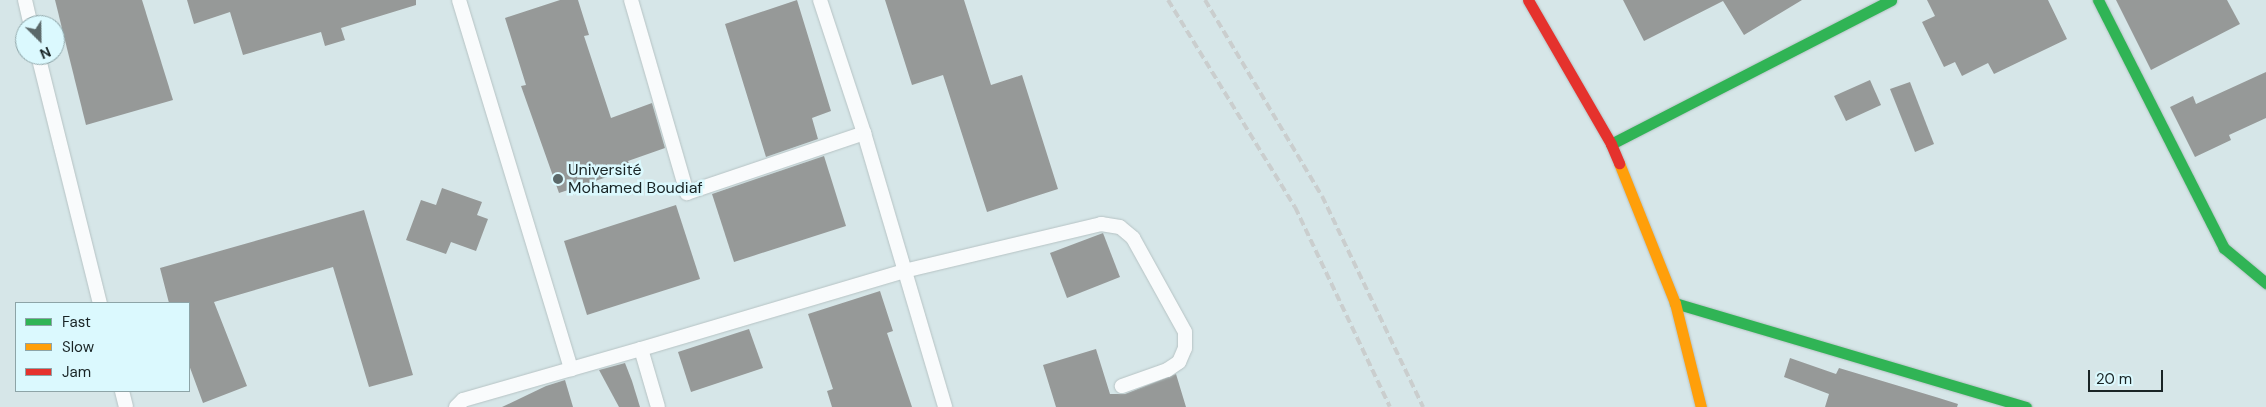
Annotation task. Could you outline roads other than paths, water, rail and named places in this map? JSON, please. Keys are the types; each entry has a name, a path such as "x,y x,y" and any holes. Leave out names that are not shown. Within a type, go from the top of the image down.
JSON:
{"street":[{"path":"1528,0 1611,144 1675,304 1701,407"},
{"path":"1611,144 1891,0"},
{"path":"2098,0 2224,248 2266,282"},
{"path":"1675,304 2020,406"}],"lane":[{"path":"25,0 29,15"},
{"path":"459,0 571,369"},
{"path":"631,0 687,193 864,133"},
{"path":"820,0 864,133 945,407"},
{"path":"40,65 100,302"},
{"path":"456,407 464,400 904,271 1101,224 1120,226 1133,238 1185,332 1185,348 1179,362 1167,370 1122,386"},
{"path":"642,349 658,407"},
{"path":"122,392 126,407"}],"railway":[{"path":"1168,0 1295,207 1390,407"},
{"path":"1205,0 1322,196 1423,407"}],"place":[{"name":"Université Mohamed Boudiaf","path":"558,179"}]}
